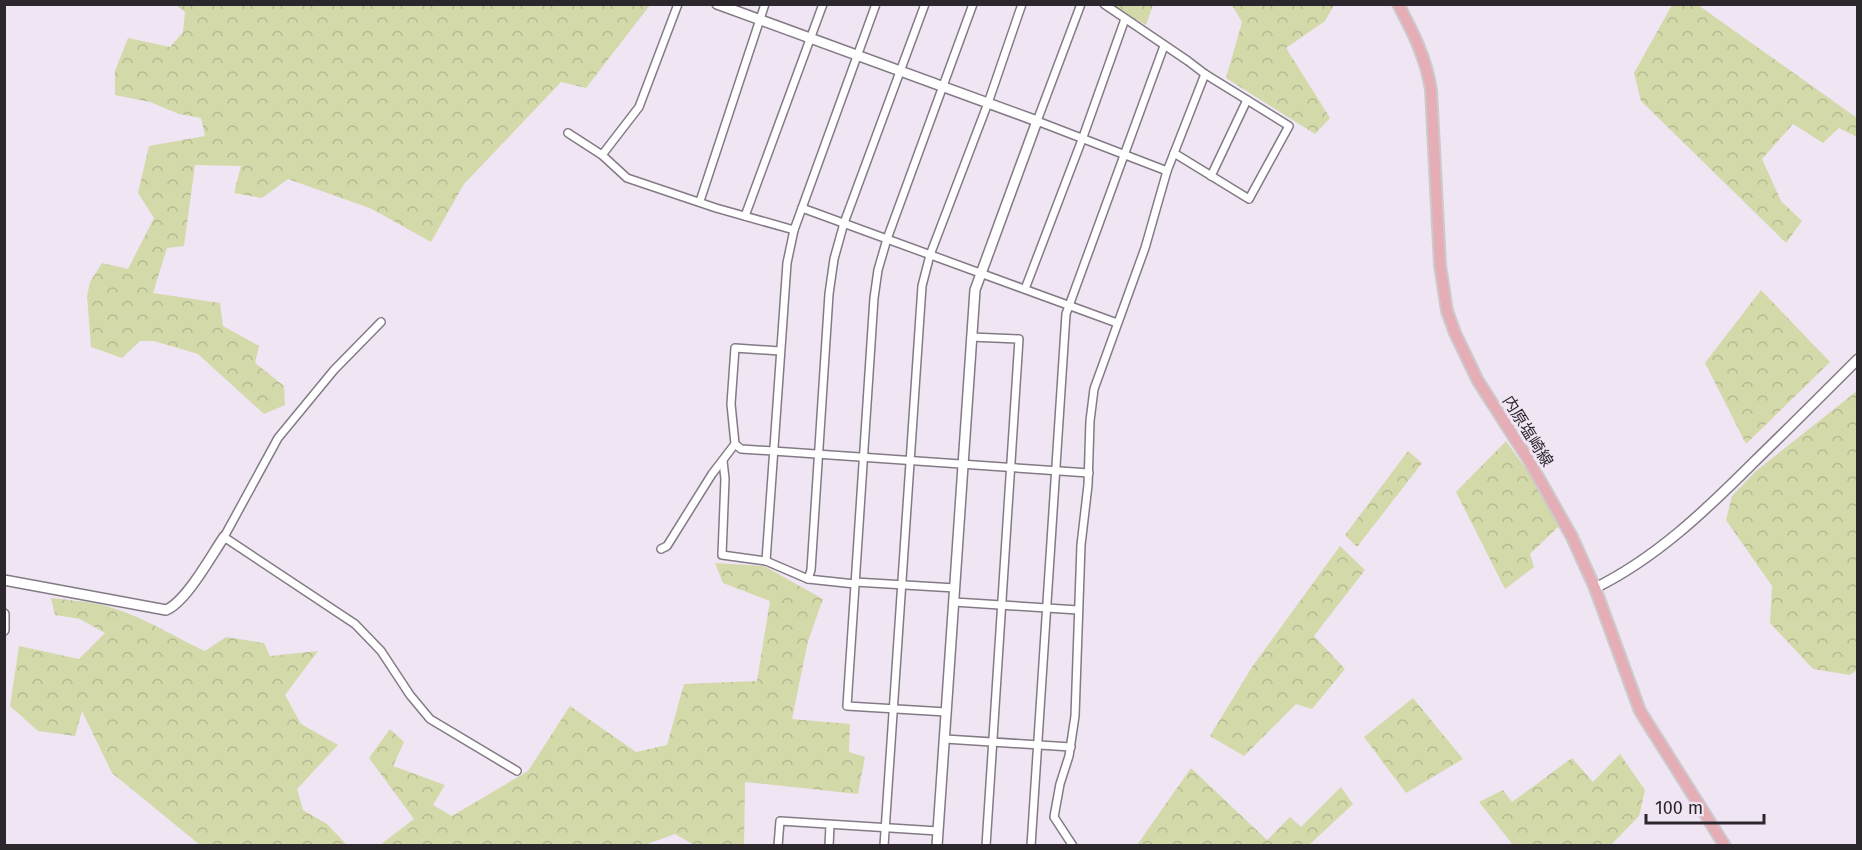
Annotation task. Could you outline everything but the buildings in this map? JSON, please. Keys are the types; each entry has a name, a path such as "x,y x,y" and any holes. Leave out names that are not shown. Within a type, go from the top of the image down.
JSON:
{"main road":[{"name":"内原塩崎線","path":"1398,4 1416,38 1428,71 1431,90 1440,265 1447,311 1478,381 1562,516 1595,588 1640,711 1725,846"}],"street":[{"path":"602,155 639,107 678,4"},
{"path":"717,4 1083,137 1167,171"},
{"path":"700,201 765,4"},
{"path":"745,216 823,4"},
{"path":"766,561 784,281 794,230 876,4"},
{"path":"808,579 811,570 829,294 834,259 844,223 926,4"},
{"path":"946,712 847,706 876,283 887,239 973,4"},
{"path":"884,846 920,298 930,255 988,103 1022,4"},
{"path":"937,846 975,290 1081,4"},
{"path":"1104,4 1205,74 1289,126 1249,199 1174,153"},
{"path":"1025,289 1125,19"},
{"path":"1031,846 1066,314 1164,46"},
{"path":"1073,846 1054,817 1060,784 1071,747 1075,716 1081,545 1089,472 1089,421 1094,389 1144,248 1167,171 1205,74"},
{"path":"1211,176 1247,100"},
{"path":"568,133 602,155 627,178 794,230"},
{"path":"802,208 1117,323"},
{"path":"4,580 166,610 172,608 186,592 224,537 278,438 334,370 381,322"},
{"path":"971,337 1019,339 986,846"},
{"path":"661,549 667,546 712,474 735,444 731,404 735,348 780,351"},
{"path":"1595,588 1640,562 1692,522 1857,359"},
{"path":"735,444 741,448 773,451 1089,472"},
{"path":"723,461 725,479 722,555 766,561 808,579 955,588"},
{"path":"224,537 355,624 381,651 410,695 430,719 517,771"},
{"path":"954,602 1078,610"},
{"path":"4,614 4,630"},
{"path":"945,739 1071,747"},
{"path":"778,846 780,821 938,831"},
{"path":"829,846 830,825"}],"green space":[{"path":"176,5 650,5 586,88 561,82 464,184 431,242 372,209 288,179 262,198 234,193 241,166 195,165 184,246 167,248 153,293 220,303 223,326 259,346 255,363 284,386 285,405 264,414 198,354 154,341 140,341 122,358 91,347 87,296 90,282 102,263 128,269 154,218 138,193 149,146 205,136 201,118 179,114 150,102 115,95 115,71 128,38 170,47 183,32 185,12"},
{"path":"1111,5 1153,5 1146,25"},
{"path":"1232,5 1334,5 1325,21 1286,48 1330,118 1315,134 1226,78 1242,22"},
{"path":"1672,5 1698,5 1857,118 1857,137 1839,128 1823,143 1793,124 1762,159 1781,201 1802,221 1786,243 1641,101 1634,73"},
{"path":"1761,290 1830,362 1746,444 1705,363"},
{"path":"1857,391 1858,669 1850,675 1813,669 1770,623 1772,586 1726,520 1732,496 1756,471"},
{"path":"1506,441 1550,503 1559,526 1530,554 1534,567 1505,589 1456,492"},
{"path":"1408,451 1422,463 1357,547 1345,535"},
{"path":"1340,546 1365,570 1314,636 1345,669 1312,709 1296,704 1244,756 1210,736 1252,667"},
{"path":"715,563 764,566 823,599 808,641 792,719 850,724 849,752 865,757 858,794 745,782 744,845 694,845 675,834 642,846 380,845 414,819 369,758 390,729 404,742 393,766 445,785 433,805 452,816 528,771 570,706 636,752 667,745 684,684 757,681 770,601 723,583"},
{"path":"51,598 92,603 126,612 205,651 226,637 264,643 270,656 318,651 285,695 301,724 338,745 297,789 303,810 327,824 347,845 200,845 112,773 82,711 75,736 38,731 10,706 19,646 79,659 105,633 80,619 55,615"},
{"path":"1413,698 1463,759 1406,793 1364,737"},
{"path":"1620,754 1645,790 1639,816 1611,845 1513,845 1479,802 1503,790 1512,802 1572,758 1593,782"},
{"path":"1191,768 1267,840 1290,817 1301,827 1341,787 1353,804 1309,845 1137,845"}]}
